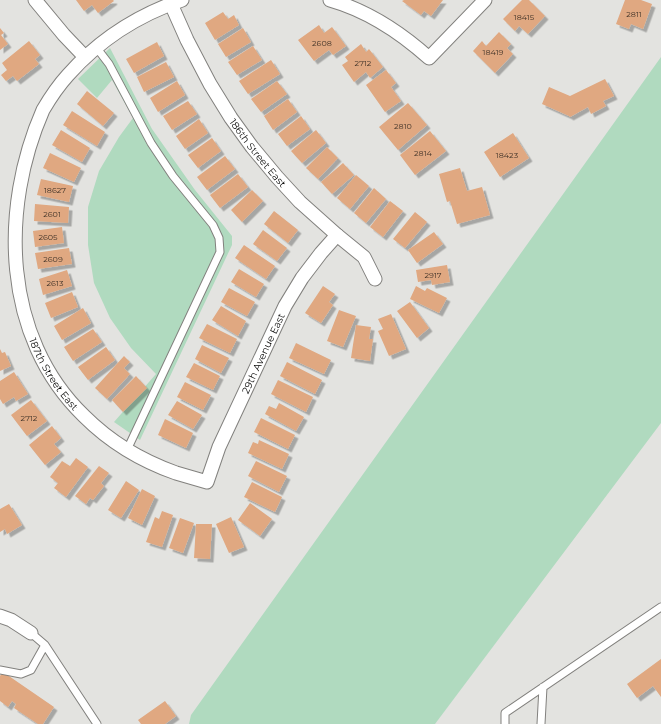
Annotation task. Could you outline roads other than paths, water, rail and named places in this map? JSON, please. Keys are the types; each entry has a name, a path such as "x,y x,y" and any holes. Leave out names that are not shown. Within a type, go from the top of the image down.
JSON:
{"street":[{"path":"35,0 64,35 85,57"},
{"path":"330,0 362,12 388,26 410,41 429,58 485,0"},
{"name":"187th Street East","path":"177,2 144,16 121,29 96,47 67,76 55,92 38,119 28,139 19,163 8,201 8,250 16,302 24,327 48,373 60,389 84,416 110,439 127,450 152,463 207,482"},
{"name":"186th Street East","path":"177,2 187,40 210,84 231,118 252,147 300,202 364,257 375,279"},
{"name":"29th Avenue East","path":"207,482 219,447 285,306 302,278 337,235"},
{"path":"0,616 11,620 31,633"}],"lane":[{"path":"96,47 108,64 155,149 173,176 213,225 218,238 220,252 127,450"},
{"path":"505,724 505,713 661,608"},
{"path":"31,633 45,645 96,724"},
{"path":"0,670 21,674 31,670 45,645"},
{"path":"541,724 543,687"}]}
